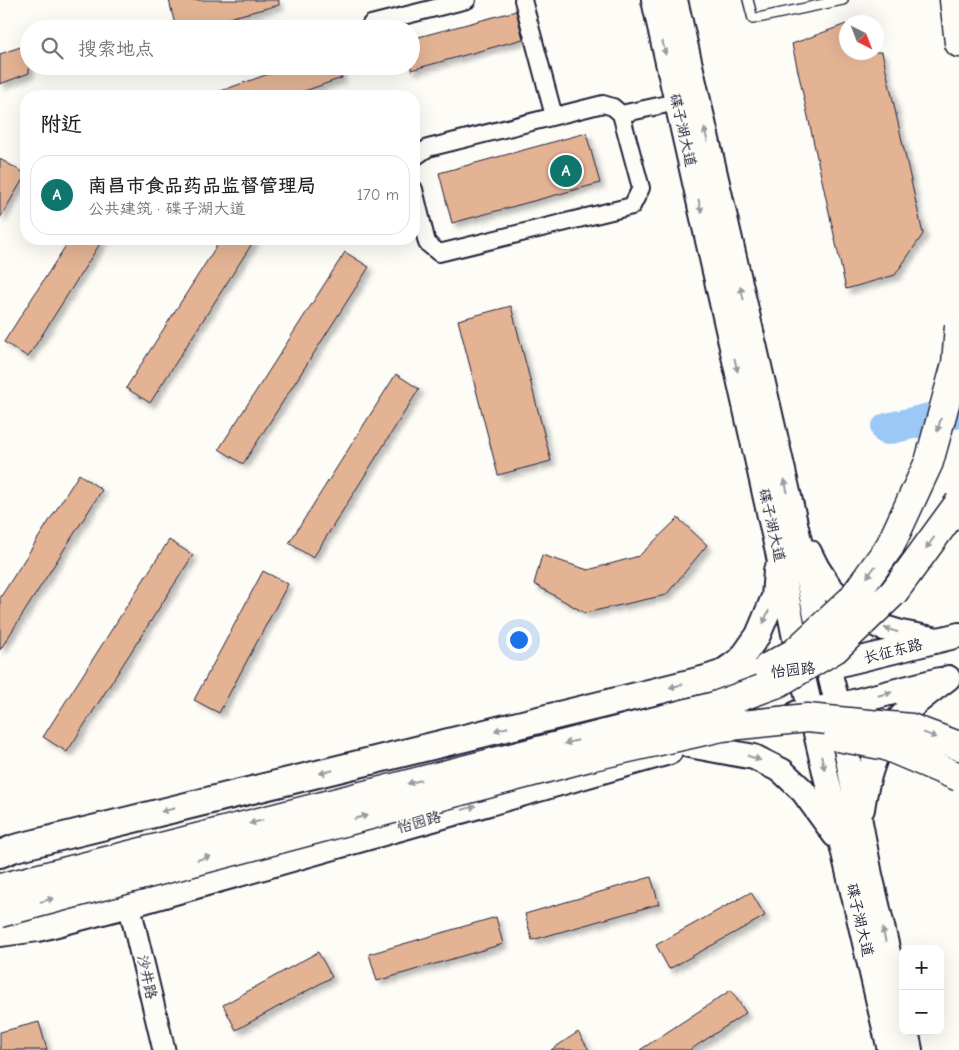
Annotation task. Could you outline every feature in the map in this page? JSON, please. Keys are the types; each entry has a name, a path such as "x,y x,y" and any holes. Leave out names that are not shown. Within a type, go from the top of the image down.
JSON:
{"highway":[{"path":"954,0 959,43"},
{"path":"609,732 721,693 794,653 852,599 890,546 929,462 956,364 959,326"},
{"path":"0,888 715,706 778,683 835,649 894,592 959,503"},
{"path":"0,912 593,756 722,727 807,718 911,728 959,746"},
{"path":"593,756 725,739 808,732 886,746 959,777"}],"main road":[{"name":"碟子湖大道","path":"654,0 778,552 801,668 890,1050"},
{"name":"碟子湖大道","path":"675,0 838,706 870,875 899,1000"},
{"path":"794,520 817,568 830,588 861,617 881,627 901,633 949,638"},
{"path":"702,680 721,672 741,659 758,636 774,596 778,552"},
{"name":"长征东路","path":"828,667 949,638"},
{"name":"怡园路","path":"0,854 15,848 702,680 801,668 828,667"},
{"path":"838,706 954,676"},
{"path":"861,826 865,790 876,755 886,735 905,712 954,676"},
{"name":"怡园路","path":"0,933 38,928 129,904 811,711 838,706"},
{"path":"689,746 754,757 782,771 803,791 842,844"},
{"path":"907,1035 910,1050"}],"street":[{"path":"387,20 467,0"},
{"path":"523,0 554,116"},
{"path":"621,114 677,102"},
{"path":"420,154 428,148 603,104 613,107 621,114 641,188 632,206 439,253 427,243 420,214"},
{"name":"沙井路","path":"129,904 164,1050"}],"lane":[{"path":"748,0 753,19 843,0"}],"building":[{"path":"169,0 279,0 279,5 221,20 174,20"},
{"path":"516,11 523,39 420,68 420,37"},
{"path":"839,27 839,60 884,60 923,234 895,275 846,289 792,44"},
{"path":"20,47 20,75 24,75 0,84 0,54"},
{"path":"266,75 341,75 342,78 307,90 223,90"},
{"path":"586,133 600,183 452,223 439,173"},
{"path":"0,159 20,171 20,184 0,218"},
{"path":"66,245 99,245 28,357 4,342"},
{"path":"217,245 251,245 150,403 126,388"},
{"path":"345,252 369,267 243,464 219,449"},
{"path":"511,306 551,461 498,475 458,320"},
{"path":"396,374 419,389 313,558 289,543"},
{"path":"79,474 102,490 0,650 0,598"},
{"path":"678,518 707,545 666,595 585,613 534,584 542,555 588,570 639,556"},
{"path":"169,540 193,555 67,752 43,737"},
{"path":"263,571 288,584 219,713 194,700"},
{"path":"651,877 659,904 532,940 525,914"},
{"path":"751,892 765,916 669,969 656,945"},
{"path":"496,917 503,944 377,981 369,954"},
{"path":"318,952 332,977 236,1030 223,1005"},
{"path":"731,990 746,1013 690,1050 640,1050"},
{"path":"39,1022 47,1050 0,1050 0,1032"},
{"path":"578,1032 589,1050 551,1050"}],"waterway":[{"path":"887,429 959,412"}],"place":[{"name":"南昌市食品药品监督管理局","path":"566,171"}]}
